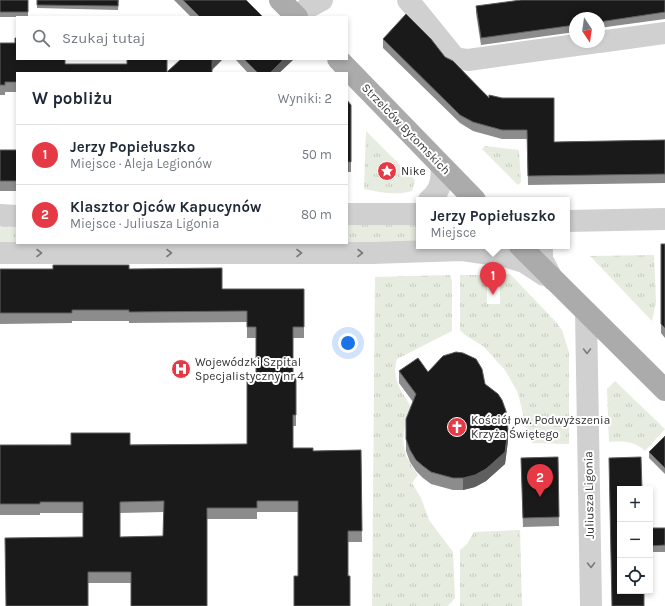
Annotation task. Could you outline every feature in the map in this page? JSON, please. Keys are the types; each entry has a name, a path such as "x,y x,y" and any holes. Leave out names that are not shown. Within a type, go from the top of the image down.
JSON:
{"main road":[{"path":"280,0 296,16"},
{"name":"Strzelców Bytomskich","path":"339,60 472,197"},
{"path":"523,249 665,390"}],"street":[{"path":"298,16 306,8 322,0"},
{"path":"408,0 455,58 468,60 569,46"},
{"path":"605,41 665,33"},
{"path":"431,197 443,178 441,166"},
{"path":"396,214 416,207"},
{"path":"348,214 416,214"},
{"path":"0,215 16,216"},
{"path":"570,221 665,219"},
{"path":"0,253 102,248 372,253 446,249"},
{"path":"470,249 524,262 554,281"},
{"path":"542,249 542,259 554,281"},
{"name":"Juliusza Ligonia","path":"586,312 591,606"}],"green space":[{"path":"366,131 415,180 412,191 394,193 364,189"},
{"path":"485,146 519,150 521,182 518,185 482,149"},
{"path":"0,225 16,225 16,243 0,244"},
{"path":"348,225 416,225 416,244 348,243"},
{"path":"654,255 656,302 652,321 590,256"},
{"path":"500,274 510,274 562,330 569,352 569,444 532,443 529,438 518,393 505,370 483,346 465,335 460,330 460,275 487,275 487,304 500,304"},
{"path":"450,275 452,280 452,331 397,359 395,374 399,386 413,410 405,427 404,435 405,451 412,467 418,475 412,483 421,498 429,520 453,552 455,598 448,606 372,606 375,277"},
{"path":"615,381 665,429 645,451 633,443 609,442 607,389"},
{"path":"520,530 522,606 460,606 460,550 467,544 474,532"}],"building":[{"path":"0,0 28,0 28,12 0,12"},
{"path":"37,0 118,0 118,6 37,5"},
{"path":"183,0 246,0 262,16 199,16"},
{"path":"521,0 665,0 665,12 605,21 605,12 569,12 569,26 481,38 476,6"},
{"path":"406,14 431,39 445,57 453,61 489,98 489,95 502,98 554,98 554,142 665,140 665,174 528,176 527,130 502,130 473,122 460,115 383,39"},
{"path":"16,38 16,60 65,60 65,64 127,64 127,60 167,60 167,72 16,72 16,82 5,82 5,85 0,85 0,43 15,43"},
{"path":"180,60 213,60 212,72 167,72"},
{"path":"245,60 283,60 271,72 257,72"},
{"path":"348,101 351,105 351,162 348,162"},
{"path":"0,150 16,150 16,181 0,181"},
{"path":"661,244 665,244 665,328 661,324"},
{"path":"53,265 129,265 129,269 222,268 222,289 304,289 304,327 293,327 293,379 296,378 296,415 293,415 293,448 313,448 313,451 361,450 362,531 348,531 350,606 294,606 294,576 298,576 298,501 257,501 257,508 207,508 207,606 131,606 131,572 88,572 88,606 6,606 5,538 83,537 83,502 0,504 0,445 71,445 71,433 130,433 130,445 247,444 247,377 256,377 256,327 247,327 247,311 129,312 129,310 72,310 72,313 0,313 0,269 53,269","holes":["164,501 163,536 120,537 120,502"]},
{"name":"Kościół pw. Podwyższenia Krzyża Świętego","path":"456,352 463,353 476,359 482,369 485,384 498,394 502,400 506,411 508,430 505,452 486,469 475,475 463,478 453,478 431,472 416,460 410,450 406,439 406,419 416,394 399,371 418,358 428,372 443,356"},
{"path":"665,436 665,468 649,452"},
{"path":"558,457 559,517 523,518 521,458"},
{"path":"641,457 642,486 617,486 617,594 644,594 644,606 612,606 609,458"},
{"path":"653,528 665,528 665,545 653,546"}],"place":[{"name":"Nike","path":"387,171"},
{"name":"Jerzy Popiełuszko","path":"493,295"},
{"name":"Wojewódzki Szpital Specjalistyczny nr 4","path":"181,369"},
{"name":"Kościół pw. Podwyższenia Krzyża Świętego","path":"457,427"},
{"name":"Klasztor Ojców Kapucynów","path":"540,497"}]}
